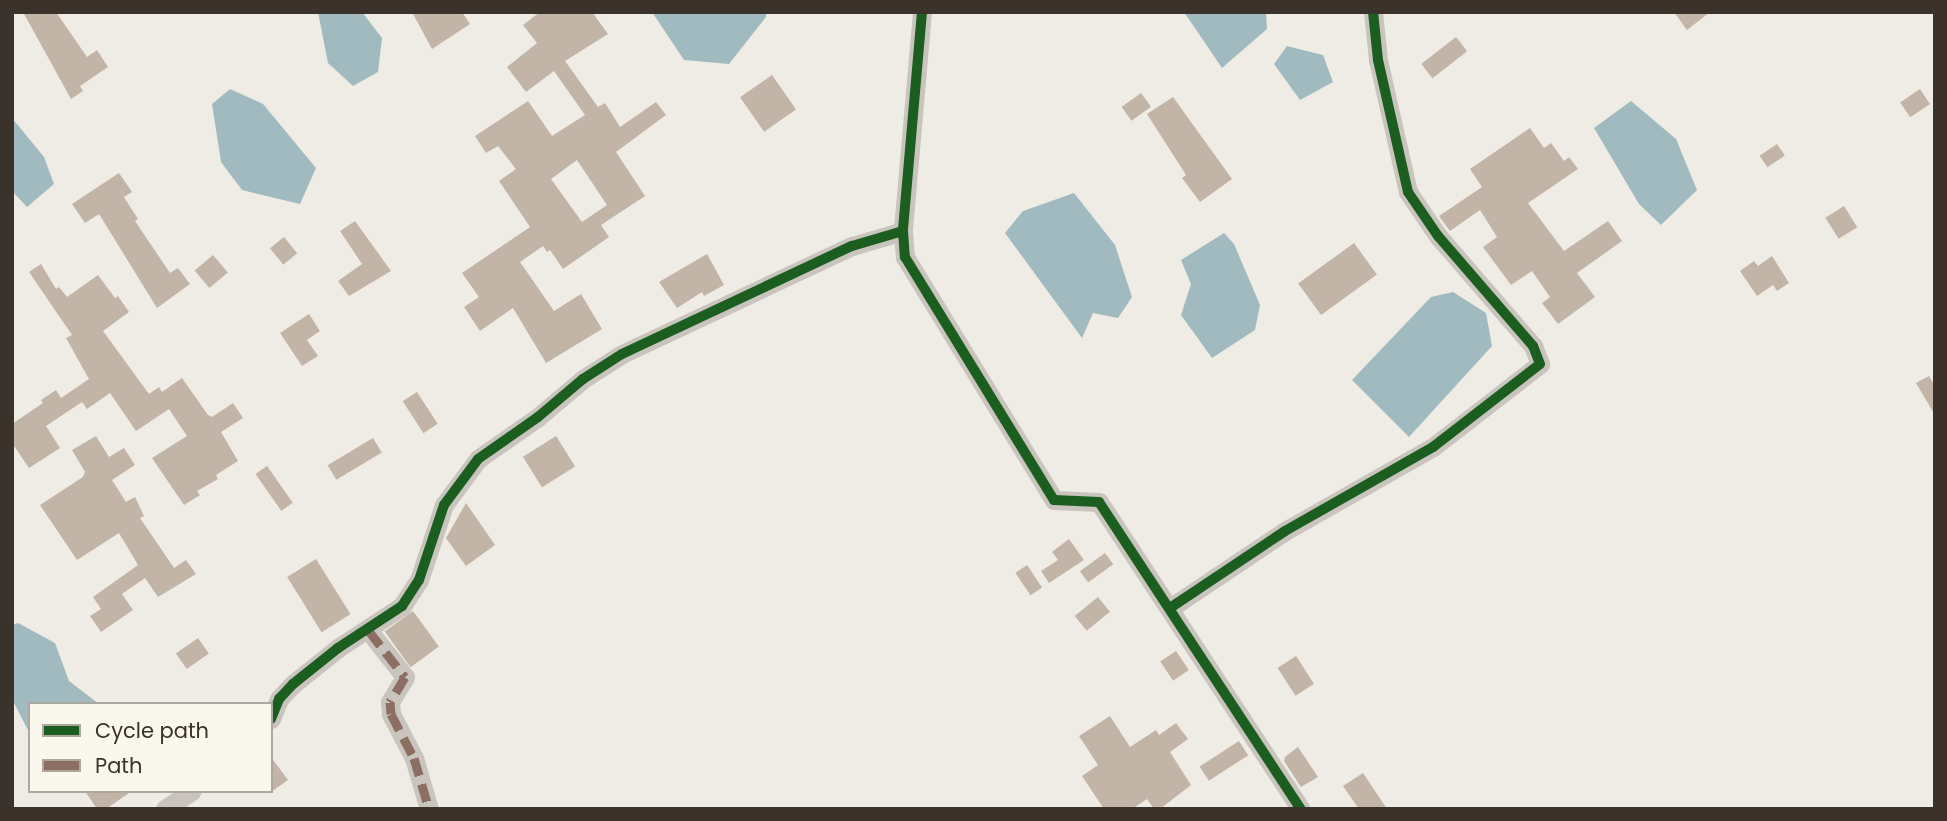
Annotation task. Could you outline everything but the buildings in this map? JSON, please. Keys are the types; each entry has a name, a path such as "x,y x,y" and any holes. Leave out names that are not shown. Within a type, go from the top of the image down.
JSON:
{"street":[{"path":"922,12 903,231 905,257 1054,500 1099,502 1301,809"},
{"path":"1170,608 1285,531 1433,447 1540,364 1533,346 1438,236 1408,192 1378,60 1373,12"},
{"path":"273,714 279,699 293,684 338,648 369,631 402,606 419,580 444,505 478,459 538,417 583,379 622,354 852,246 903,231"},
{"path":"369,631 405,677 390,702 391,714 414,758 429,809"},
{"path":"165,809 189,793"}],"water":[{"path":"318,12 362,12 382,38 378,72 353,86 328,63"},
{"path":"652,12 766,12 766,17 729,64 684,60"},
{"path":"1184,12 1266,12 1267,29 1222,68"},
{"path":"1287,46 1323,55 1333,82 1300,100 1274,64"},
{"path":"230,89 263,104 316,168 300,204 242,190 221,162 212,104"},
{"path":"1631,101 1676,139 1697,190 1661,225 1639,204 1594,128"},
{"path":"12,118 44,157 54,184 27,207 12,191"},
{"path":"1074,193 1115,245 1132,297 1118,318 1093,313 1082,338 1005,233 1023,211"},
{"path":"1224,233 1234,244 1260,305 1255,330 1212,358 1181,315 1191,284 1181,260"},
{"path":"1453,292 1486,313 1492,346 1409,437 1352,380 1431,297"},
{"path":"18,623 55,643 69,681 96,702 28,702 28,730 12,699 12,625"}],"marked path":[{"path":"369,631 405,677 390,702 391,714 414,758 429,809"}],"cycle path":[{"path":"922,12 903,231 905,257 1054,500 1099,502 1301,809"},
{"path":"1170,608 1285,531 1433,447 1540,364 1533,346 1438,236 1408,192 1378,60 1373,12"},
{"path":"273,714 279,699 293,684 338,648 402,606 419,580 444,505 478,459 538,417 583,379 622,354 852,246 903,231"}]}
